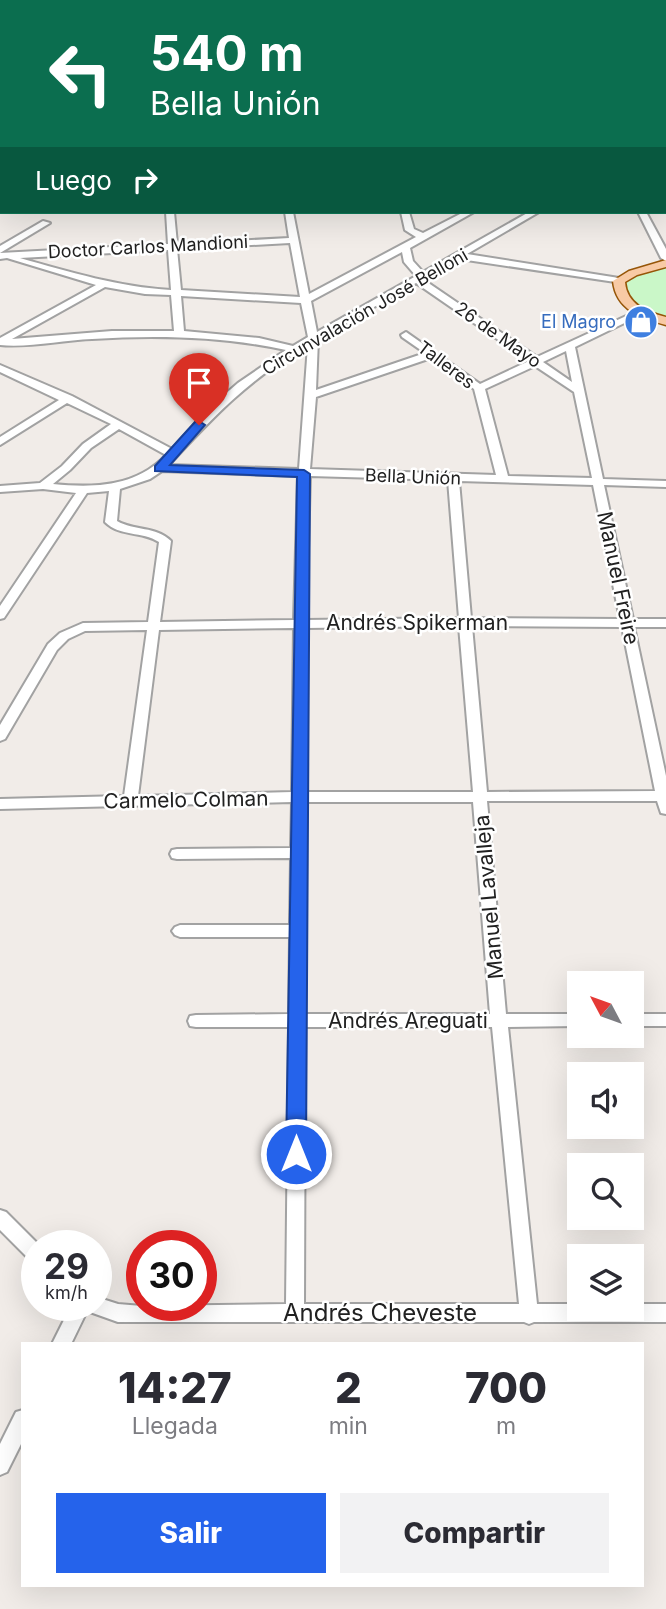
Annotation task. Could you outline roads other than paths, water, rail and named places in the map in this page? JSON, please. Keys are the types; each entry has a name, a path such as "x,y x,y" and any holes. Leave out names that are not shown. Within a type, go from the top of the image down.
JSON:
{"main road":[{"path":"666,263 633,273 619,281 618,289 632,308 666,321"}],"street":[{"path":"170,214 179,334"},
{"path":"289,214 313,339 304,474 300,624 295,1312"},
{"path":"406,214 410,230 421,236"},
{"name":"Circunvalación José Belloni","path":"306,300 466,214"},
{"name":"Circunvalación José Belloni","path":"0,489 43,486 83,490 115,486 146,477 160,468 212,411 294,349 532,214"},
{"path":"643,214 666,258"},
{"path":"2,251 46,223"},
{"name":"Doctor Carlos Mandioni","path":"2,251 33,253 295,240"},
{"path":"405,246 409,262 421,278"},
{"path":"2,251 104,284 145,292 306,300"},
{"path":"460,256 619,281"},
{"name":"26 de Mayo","path":"421,278 577,390"},
{"path":"0,343 104,284"},
{"path":"479,388 570,348 640,313"},
{"path":"0,343 179,334 237,337 294,349"},
{"name":"Talleres","path":"406,335 479,388 503,480"},
{"name":"Manuel Freire","path":"570,348 665,800"},
{"path":"311,394 433,354"},
{"path":"0,368 68,398 173,454"},
{"path":"0,442 68,398"},
{"path":"43,486 66,468 87,446 119,424"},
{"name":"Bella Unión","path":"160,468 666,484"},
{"name":"Manuel Lavalleja","path":"453,478 499,1021 529,1315"},
{"path":"115,486 111,522 116,526 146,530 164,541 130,800"},
{"path":"0,615 83,490"},
{"name":"Andrés Spikerman","path":"0,736 52,647 64,636 83,628 466,622 666,624"},
{"name":"Carmelo Colman","path":"0,804 300,797 480,796 665,800"},
{"path":"177,854 299,853"},
{"path":"180,931 298,931"},
{"name":"Andrés Areguati","path":"196,1021 567,1020"},
{"path":"644,1020 666,1020"},
{"path":"0,1218 21,1239"},
{"name":"Andrés Cheveste","path":"112,1311 529,1315 666,1313"},
{"path":"62,1342 72,1321"},
{"path":"0,1465 21,1423"}],"place":[{"name":"El Magro","path":"641,322"}]}
